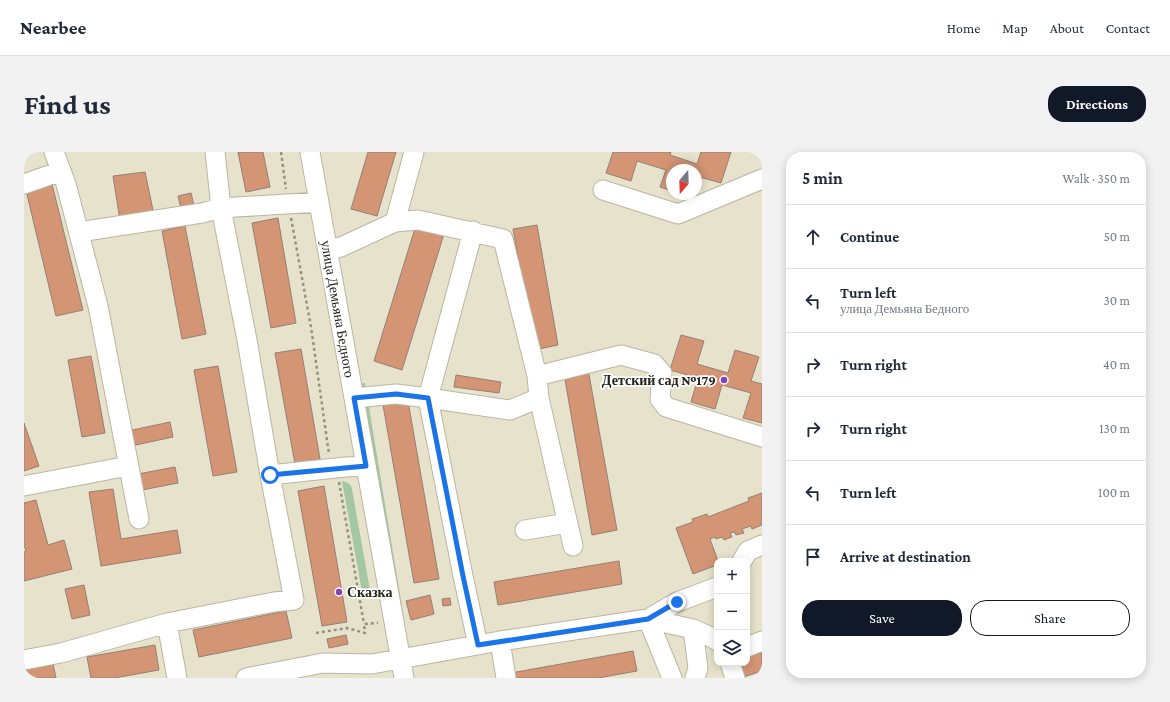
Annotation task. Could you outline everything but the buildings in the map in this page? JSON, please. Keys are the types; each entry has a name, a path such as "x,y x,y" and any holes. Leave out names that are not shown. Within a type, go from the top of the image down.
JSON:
{"street":[{"path":"54,152 66,184 98,306 139,519"},
{"path":"24,660 61,653 168,624 274,602 294,600 270,475 247,340 221,208 215,152"},
{"name":"улица Демьяна Бедного","path":"310,152 404,678"},
{"path":"395,222 414,152"},
{"path":"24,184 61,171"},
{"path":"603,190 678,214 762,179"},
{"path":"79,232 202,213 221,208 319,202"},
{"path":"328,249 342,247 395,222 418,220 503,239 536,376 539,398 573,546"},
{"path":"473,232 428,398 478,645"},
{"path":"536,376 621,355 654,364 662,373 660,399 666,407 762,437"},
{"path":"354,398 396,394 510,410 539,398"},
{"path":"24,486 128,466"},
{"path":"270,475 366,466"},
{"path":"525,530 568,523"},
{"path":"744,558 748,551 762,545"},
{"path":"648,619 677,602 714,588"},
{"path":"246,678 323,663 372,664 500,641 648,619 693,629 714,639"},
{"path":"648,619 672,678"},
{"path":"168,624 178,678"},
{"path":"693,629 698,668 694,678"},
{"path":"500,641 506,678"},
{"path":"750,646 762,641"},
{"path":"731,666 735,678"}],"path":[{"path":"281,152 311,327 332,468 340,483 364,624"},
{"path":"316,633 347,628 366,633"}],"green space":[{"path":"365,383 403,613 394,614 354,384"},
{"path":"342,481 349,484 352,489 371,596 363,597"}],"place":[{"name":"Детский сад №179","path":"724,380"},
{"name":"Сказка","path":"339,592"}],"route":[{"path":"270,475 366,466 354,398 396,394 428,398 478,645 648,619 677,602"}]}
